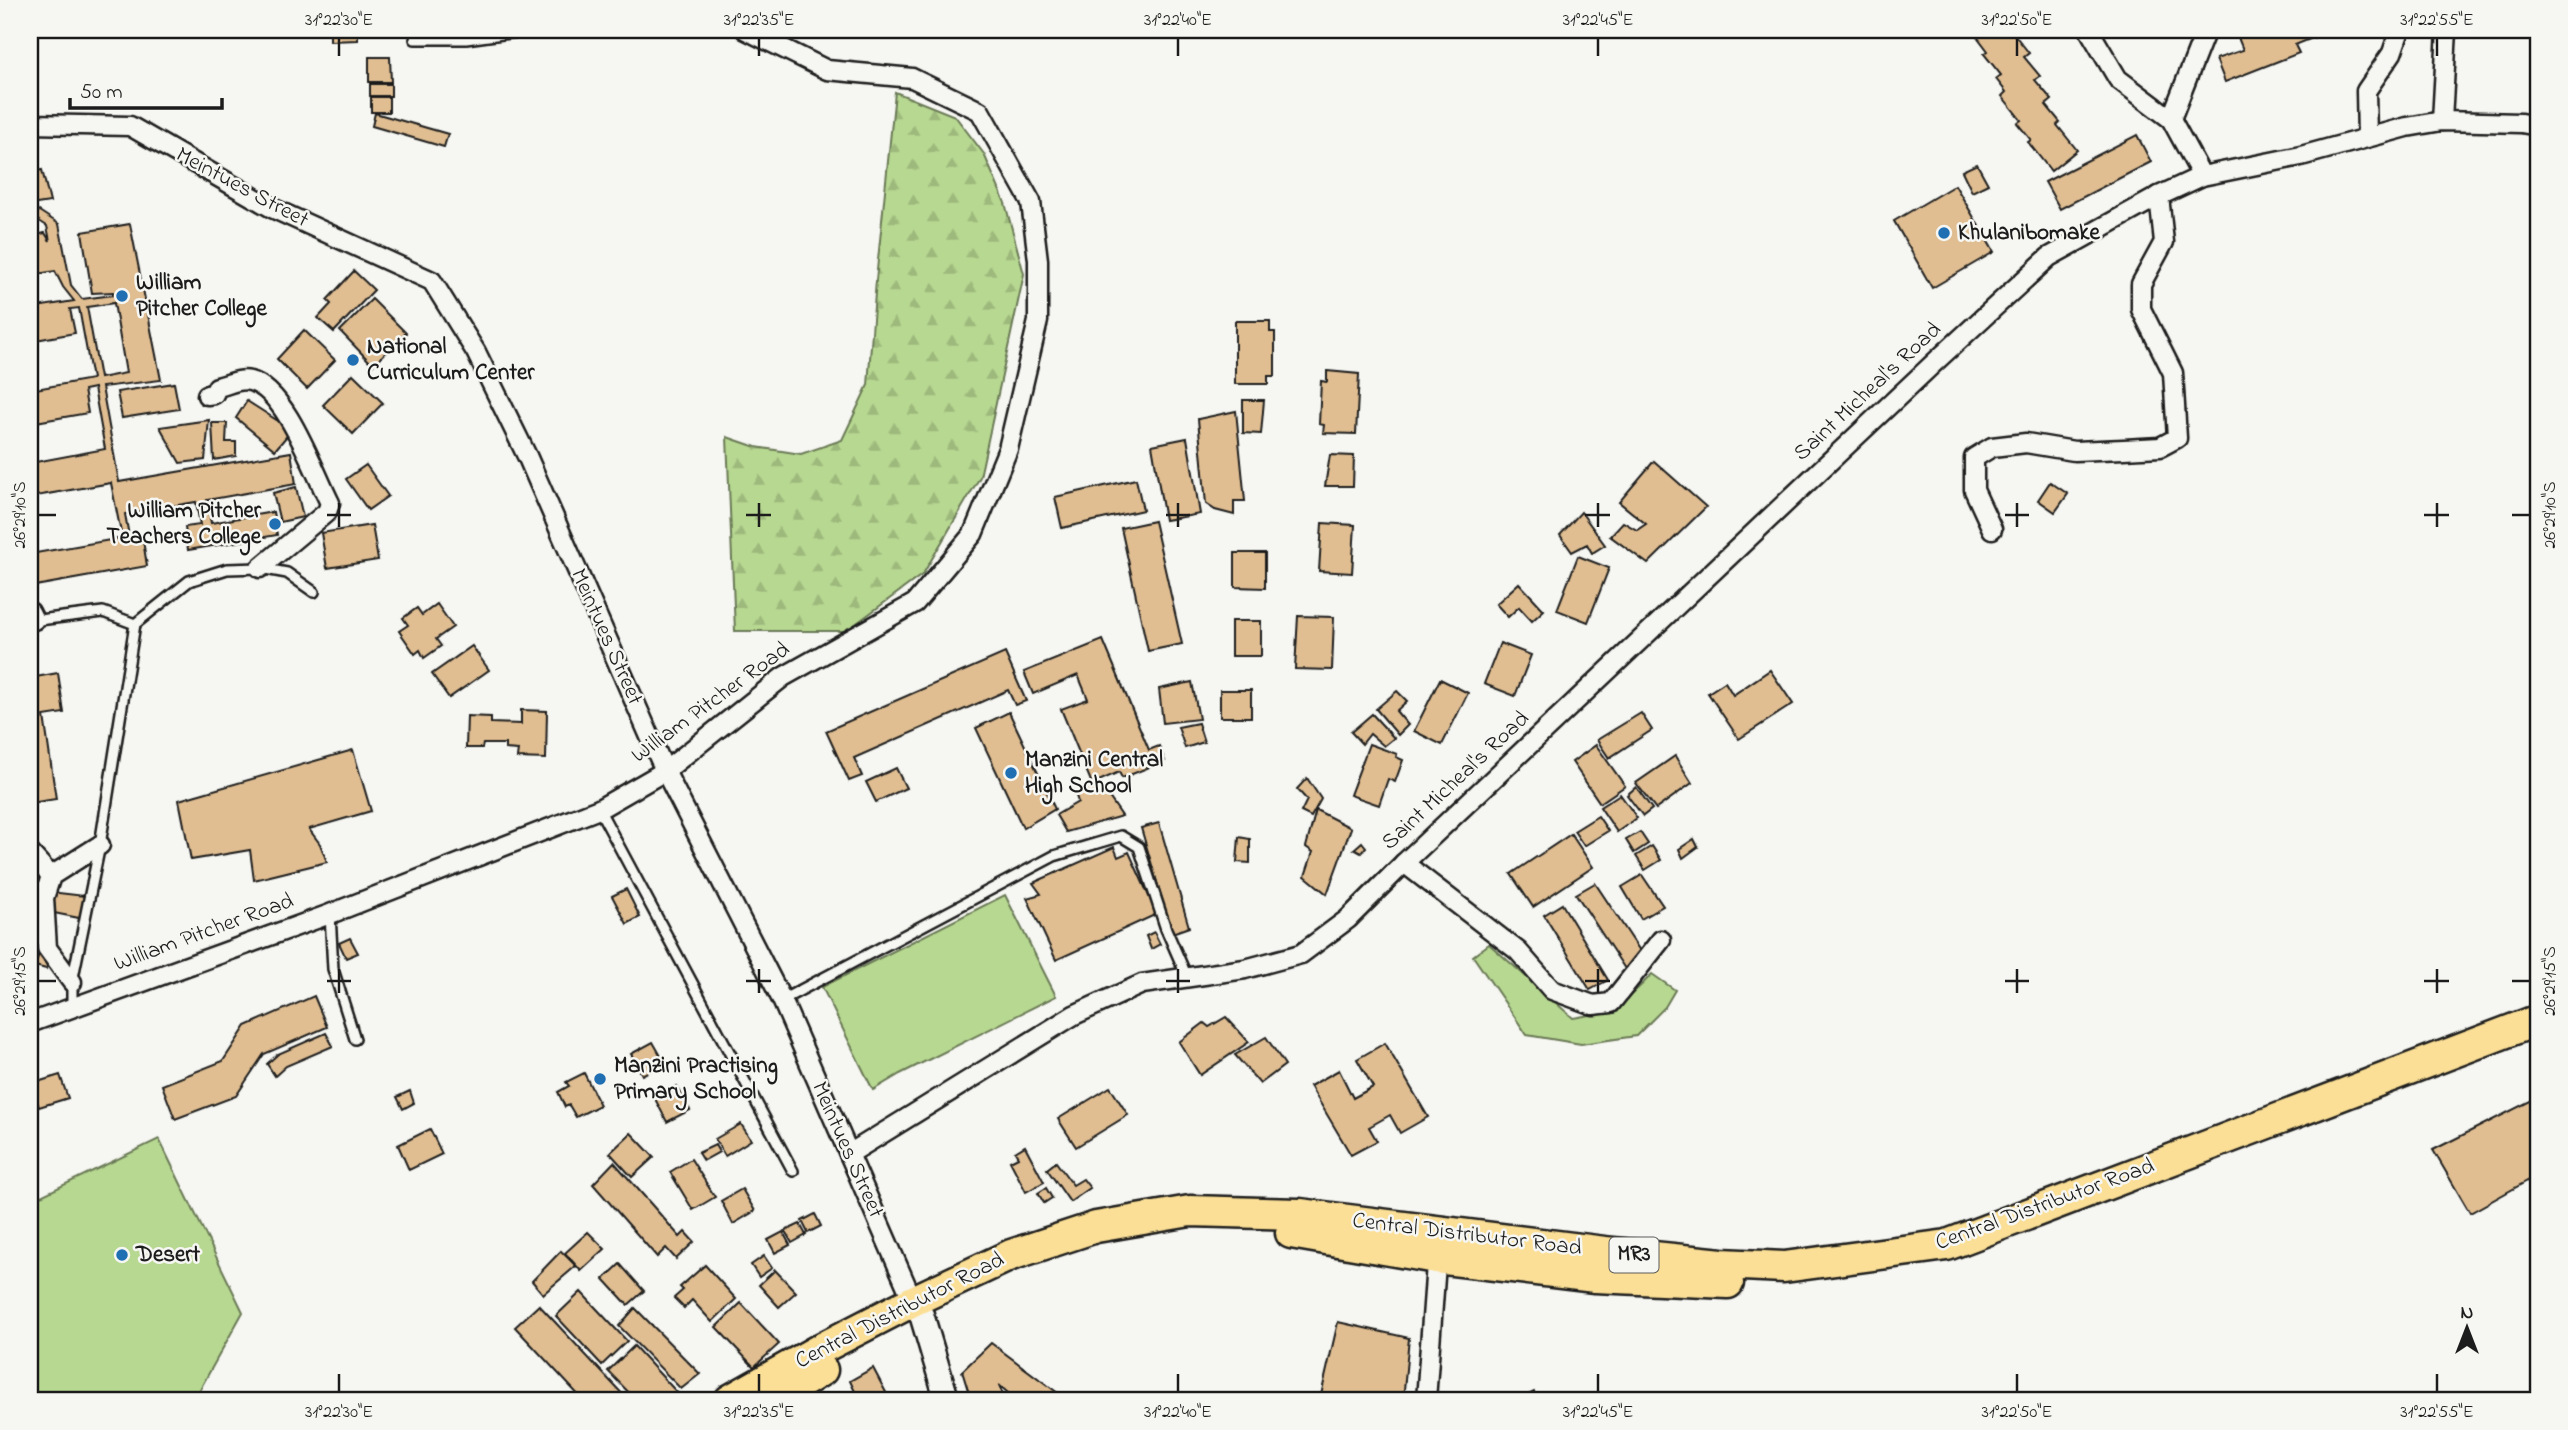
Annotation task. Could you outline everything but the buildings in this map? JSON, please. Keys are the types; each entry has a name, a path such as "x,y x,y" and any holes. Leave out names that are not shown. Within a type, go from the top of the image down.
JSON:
{"highway":[{"name":"Central Distributor Road","path":"730,1400 822,1348 1017,1271 1101,1244 1192,1230 1295,1233 1438,1245 1605,1252 1722,1264 1784,1267 1947,1245 2538,1020"},
{"name":"Central Distributor Road","path":"1438,1245 1595,1277 1784,1286 1962,1259 2538,1036"},
{"name":"Central Distributor Road","path":"774,1400 918,1309"}],"street":[{"name":"William Pitcher Road","path":"30,1023 330,914 599,809 665,771 783,677 915,603 973,534 1008,449 1038,321 1038,260 1031,202 980,111 912,78 827,70 746,30"},
{"path":"2089,30 2118,79 2171,119 2202,176"},
{"path":"2171,119 2206,30"},
{"path":"2367,137 2366,91 2392,54 2400,30"},
{"path":"2442,121 2447,30"},
{"name":"Saint Micheal's Road","path":"849,1154 1074,1015 1142,984 1245,970 1301,954 1348,919 1404,863 2049,257 2202,176 2301,156 2407,127 2442,121 2521,123 2538,126"},
{"name":"Meintues Street","path":"30,124 130,126 272,208 432,281 476,352 528,458 665,771 782,1000 918,1309 947,1400"},
{"path":"1992,529 1973,490 1973,458 1992,447 2026,443 2074,451 2124,449 2160,447 2176,438 2173,373 2141,309 2141,284 2164,242 2159,197"},
{"path":"208,395 214,394 218,387 247,380 258,383 270,393 304,445 330,503 327,512 260,568"},
{"path":"72,982 47,948 44,898 51,876 100,845"},
{"path":"30,853 51,876"},
{"path":"1404,863 1518,951 1552,990 1586,1003 1611,1003 1661,940"},
{"path":"1426,1400 1438,1245"}],"lane":[{"path":"415,39 466,39 532,30"},
{"path":"72,1008 72,982 100,845 135,624 189,582 227,569 260,568 287,573 314,592"},
{"path":"31,618 103,612 135,624"},
{"path":"599,809 793,1171"},
{"path":"782,1000 1054,856 1121,835 1139,847 1166,929 1187,977"},
{"path":"330,914 332,969 355,1039"}],"green space":[{"path":"895,92 955,116 984,154 1005,203 1024,274 980,477 923,574 846,631 735,631 727,437 756,447 801,454 842,440 868,385"},
{"path":"1005,895 1056,996 873,1090 822,987"},
{"path":"1489,944 1573,1018 1599,1013 1618,1005 1652,974 1675,990 1665,1007 1636,1036 1581,1044 1527,1035 1473,956"},
{"name":"Desert","path":"159,1139 243,1312 194,1400 30,1400 30,1195 39,1197"}],"place":[{"name":"Khulanibomake","path":"1944,233"},
{"name":"William Pitcher College","path":"122,296"},
{"name":"National Curriculum Center","path":"353,360"},
{"name":"William Pitcher Teachers College","path":"275,524"},
{"name":"Manzini Central High School","path":"1011,773"},
{"name":"Manzini Practising Primary School","path":"600,1079"},
{"name":"Desert","path":"122,1255"}]}
